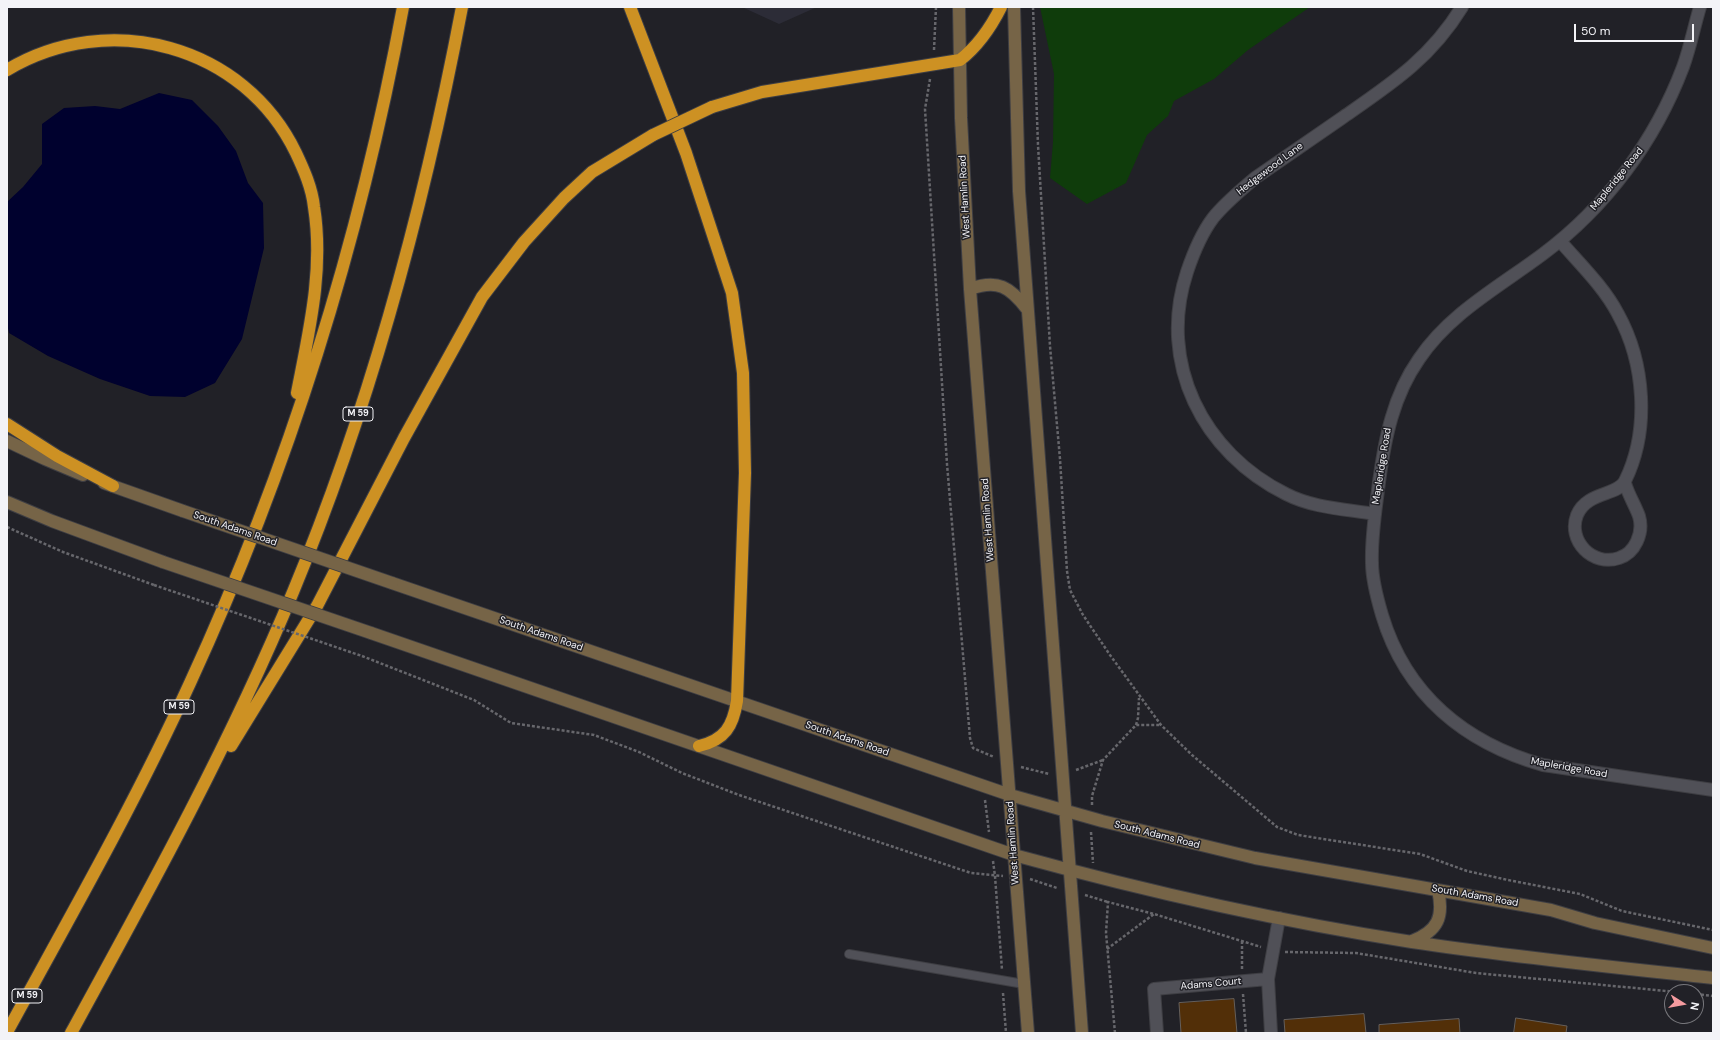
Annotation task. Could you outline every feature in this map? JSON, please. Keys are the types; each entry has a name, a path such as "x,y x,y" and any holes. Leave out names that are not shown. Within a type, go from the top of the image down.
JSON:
{"highway":[{"name":"M 59","path":"7,1032 94,874 167,732 229,594 257,527 287,444 330,314 361,203 403,7"},
{"name":"M 59","path":"72,1033 196,802 247,697 294,591 352,434 400,278 441,114 462,7"},
{"path":"630,7 686,154 732,293 743,373 745,458 740,669 737,701 735,715 730,726 712,743 699,746"},
{"path":"196,802 317,606 404,438 482,297 524,242 564,198 592,172 653,135 712,107 762,92 960,60 972,51 1001,7"},
{"path":"9,68 52,49 74,44 117,40 157,45 178,50 214,66 245,87 259,100 272,116 292,147 310,188 314,207 318,251 315,296 287,444"},
{"path":"7,424 57,456 113,486"}],"main road":[{"name":"West Hamlin Road","path":"959,7 961,118 970,289 1028,1033"},
{"path":"1014,7 1019,191 1082,1033"},
{"path":"970,289 981,285 999,285 1017,296 1027,309"},
{"name":"South Adams Road","path":"7,441 45,459 113,486 183,511 1010,795 1065,812 1255,858 1550,910 1595,923 1713,948"},
{"path":"7,502 80,532 163,562 1014,854 1070,870 1213,905 1410,942 1511,956 1713,978"},
{"path":"1410,942 1432,931 1437,923 1441,906 1438,890"}],"street":[{"name":"Hedgewood Lane","path":"1375,514 1313,504 1288,495 1272,487 1240,465 1220,444 1201,417 1184,379 1178,323 1182,286 1200,239 1213,218 1234,196 1255,178 1405,74 1444,34 1462,7"},
{"name":"Mapleridge Road","path":"1700,7 1682,68 1658,122 1645,144 1598,205 1560,241 1453,319 1434,338 1418,360 1405,383 1388,426 1375,514 1372,564 1378,604 1385,626 1409,673 1419,688 1446,717 1473,736 1494,748 1519,758 1543,765 1713,790"},
{"path":"1560,241 1599,287 1618,313 1629,336 1636,359 1640,385 1640,427 1637,445 1625,483 1639,516 1639,537 1632,550 1624,556 1614,560 1602,560 1592,557 1580,545 1576,536 1575,524 1578,515 1590,500 1612,491 1625,483"},
{"path":"1271,1033 1268,979 1279,918"},
{"name":"Adams Court","path":"1157,1033 1154,989 1268,979"}],"lane":[{"path":"849,954 1024,984"}],"path":[{"path":"936,7 935,42 925,109 926,132 947,464 972,748"},
{"path":"1033,7 1038,145 1050,346 1060,459 1067,571 1070,590 1083,615 1139,697 1161,725 1192,755 1268,820 1277,827 1288,832 1298,835 1420,854 1467,871 1580,894 1622,911 1713,930"},
{"path":"7,527 63,552 154,585 362,656 474,700 511,723 594,735 639,752 682,773 739,795 970,873 996,876 1006,1033"},
{"path":"1074,771 1103,760 1136,725 1138,718 1139,697"},
{"path":"1136,725 1161,725"},
{"path":"1092,796 1103,760"},
{"path":"1018,766 1052,774"},
{"path":"984,797 989,835"},
{"path":"1091,829 1093,865"},
{"path":"1026,878 1061,889"},
{"path":"1115,1033 1106,933 1108,902 1154,914 1273,950 1292,953 1356,953 1476,973 1664,991"},
{"path":"1107,949 1154,914"}],"shaded area":[{"path":"742,7 817,7 779,24"}],"green space":[{"path":"1040,7 1310,7 1248,50 1214,79 1174,101 1168,116 1147,135 1126,183 1087,204 1050,178 1053,142 1054,74"}],"water":[{"path":"159,93 192,100 218,126 236,151 248,183 263,203 264,248 242,339 215,383 185,397 150,396 100,379 48,356 9,333 7,323 7,202 23,187 42,164 42,124 64,108 95,106 120,109"}],"building":[{"path":"1234,999 1237,1033 1181,1033 1179,1003"},
{"path":"1364,1014 1366,1033 1285,1033 1284,1020"},
{"path":"1516,1018 1567,1026 1566,1033 1514,1033"},
{"path":"1459,1019 1460,1033 1379,1033 1379,1025"}]}
